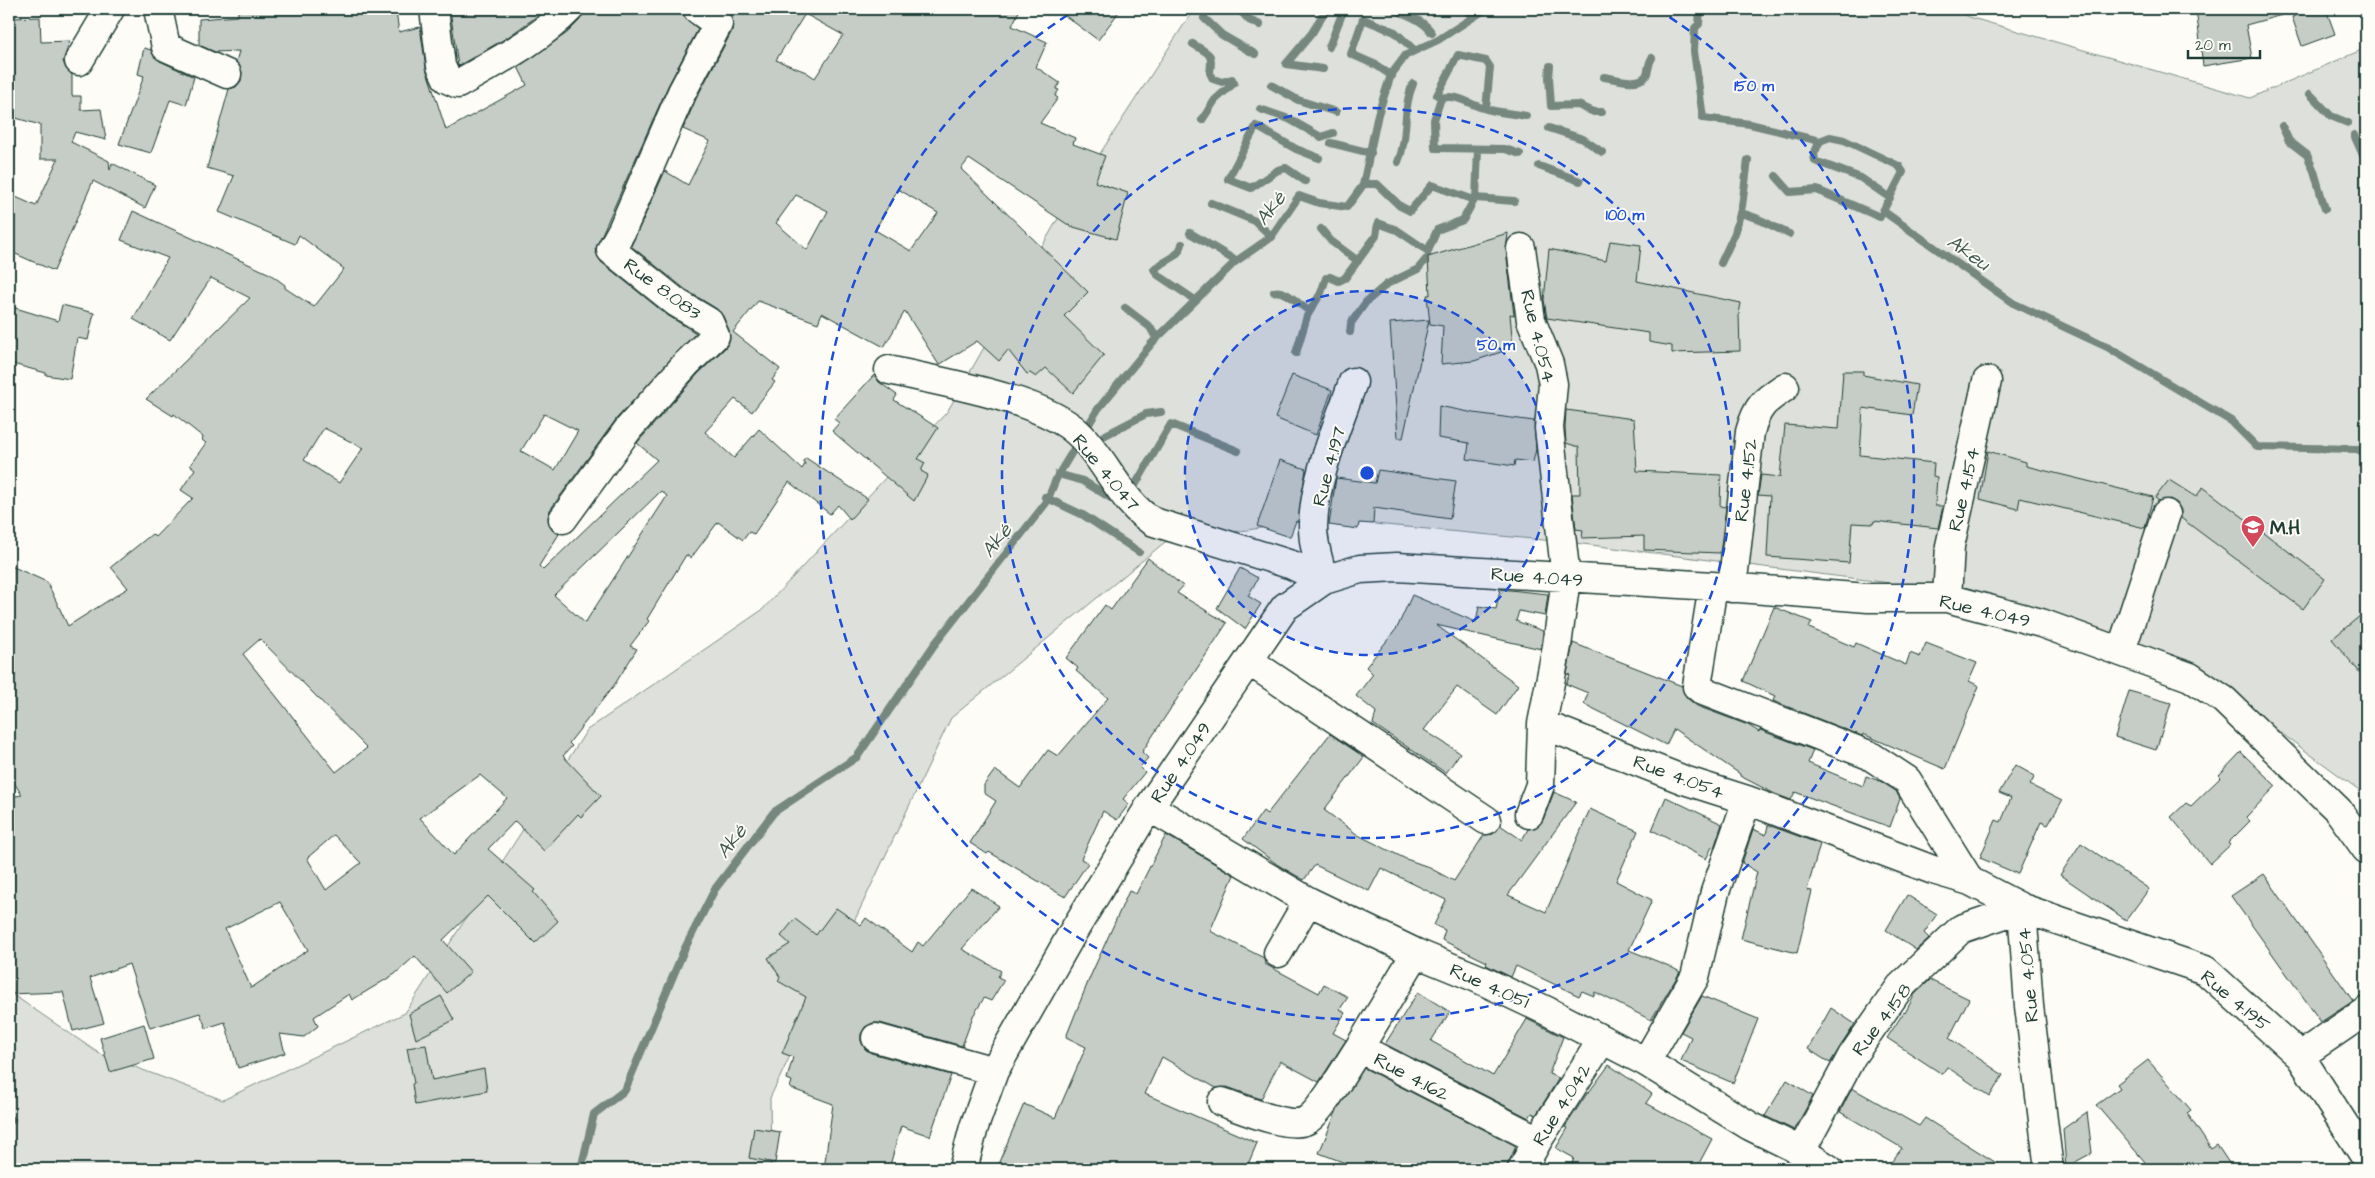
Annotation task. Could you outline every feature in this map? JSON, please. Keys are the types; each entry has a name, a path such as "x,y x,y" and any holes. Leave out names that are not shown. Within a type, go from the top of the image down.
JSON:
{"street":[{"path":"79,61 110,9"},
{"path":"158,9 166,47 227,74"},
{"path":"434,9 441,66 446,79 458,84 523,46 554,24 569,9"},
{"name":"Rue 8.083","path":"563,520 629,428 687,363 715,336 709,322 677,303 611,250 682,92 718,24 697,9"},
{"name":"Rue 4.054","path":"1521,248 1531,320 1550,364 1553,384 1549,428 1566,578 1557,646 1542,724 1684,780 1747,800 1933,870 1970,881 2022,908 2029,1006 2049,1169"},
{"name":"Rue 4.047","path":"889,370 997,395 1049,415 1077,432 1101,458 1135,508 1154,522 1292,565 1324,580"},
{"name":"Rue 4.154","path":"1947,598 1950,546 1987,381"},
{"name":"Rue 4.197","path":"1324,580 1314,536 1318,492 1324,467 1353,382"},
{"name":"Rue 4.152","path":"1785,387 1764,401 1755,413 1723,587 1696,679 1697,686 1703,691 1869,755 1907,780 1970,881"},
{"path":"2121,651 2166,514"},
{"name":"Rue 4.049","path":"963,1169 974,1127 994,1071 1073,932 1149,807 1285,607 1324,580 1360,569 1397,567 1868,598 1947,598 2041,623 2190,677 2224,700 2338,810 2366,849"},
{"path":"1248,661 1486,820"},
{"path":"1529,814 1540,785 1542,724"},
{"path":"1646,1062 1695,977 1714,892 1747,800"},
{"name":"Rue 4.051","path":"1149,807 1308,901 1416,953 1477,978 1646,1062 1750,1126 1801,1151 1829,1169"},
{"path":"1278,953 1308,901"},
{"name":"Rue 4.195","path":"2022,908 2204,970 2300,1056 2366,1158"},
{"name":"Rue 4.158","path":"1801,1151 1852,1056 1900,987 1961,929 2022,908"},
{"name":"Rue 4.162","path":"1416,953 1359,1048 1538,1140"},
{"path":"2300,1056 2366,1011"},
{"path":"876,1038 994,1071"},
{"name":"Rue 4.042","path":"1522,1169 1538,1140 1602,1040"},
{"path":"1222,1102 1276,1119 1292,1122 1307,1120 1318,1109 1359,1048"},
{"path":"2358,1169 2366,1166"}],"shaded area":[{"path":"1194,9 1957,9 1969,17 2250,98 2366,48 2366,795 2185,663 2000,597 1575,543 1322,519 1165,542 951,718 770,1098 771,1169 9,1169 9,992 100,1054 223,1100 405,1013 587,730 762,610 947,412 1060,215"}],"building":[{"path":"238,9 392,9 393,13 396,12 399,32 420,27 426,68 446,130 527,85 518,67 567,33 580,20 584,9 682,9 683,16 698,29 668,86 595,250 601,262 667,315 696,333 617,418 550,510 548,517 549,525 553,531 559,534 539,566 543,570 657,460 637,443 698,374 726,347 730,340 729,330 723,316 717,309 686,290 631,246 665,171 688,185 710,141 683,129 696,99 732,31 732,17 724,9 1020,9 1012,26 1047,42 1036,67 1060,83 1056,89 1059,90 1055,96 1058,98 1040,123 1075,138 1073,144 1105,156 1095,182 1128,193 1116,239 1070,226 969,159 961,169 1088,292 1064,316 1104,355 1073,393 1046,368 1036,377 1030,373 1027,374 1008,350 999,361 977,341 939,365 905,311 884,347 822,313 818,323 758,301 733,332 780,369 772,380 775,382 752,412 735,399 705,432 734,458 759,429 802,469 805,464 803,461 806,458 868,499 850,519 838,505 830,514 789,482 754,534 749,532 743,540 718,522 691,558 686,555 647,619 649,621 630,646 637,649 615,684 569,743 572,746 563,756 601,796 581,817 578,814 544,851 515,821 488,849 535,890 533,892 558,921 535,943 488,896 443,940 471,972 447,993 415,956 395,974 352,1000 349,994 314,1017 318,1026 304,1037 280,1034 285,1053 238,1068 225,1022 206,1028 200,1013 150,1028 129,964 90,978 104,1023 73,1031 63,992 9,994 9,797 22,795 9,775 9,565 47,582 68,626 128,588 111,567 152,534 155,537 193,498 181,490 195,469 190,465 206,443 202,440 203,437 174,414 173,416 146,399 250,298 211,278 170,340 133,319 168,258 121,240 133,211 270,274 285,285 285,288 314,307 344,269 299,235 295,244 219,212 234,176 207,168 229,89 236,87 241,81 242,72 236,62 239,51 215,52 199,45 199,19 238,16","holes":["805,14 843,35 815,78 806,72 776,60","898,189 938,213 911,251 875,230","796,195 828,211 807,250 776,223","544,414 578,431 555,470 521,451","324,428 363,448 339,483 304,460","661,491 667,496 585,623 554,595","260,639 367,748 336,772 243,654","480,775 507,798 454,855 420,818","334,835 361,863 326,890 307,858","280,902 308,950 251,988 225,929"]},
{"path":"450,9 547,9 508,37 458,66"},
{"path":"1056,9 1121,9 1098,40"},
{"path":"2196,9 2281,9 2282,15 2246,25 2252,58 2203,66"},
{"path":"2316,9 2326,9 2335,34 2302,46 2292,17"},
{"path":"40,17 41,42 70,41 63,61 66,69 72,75 72,96 81,96 81,110 101,109 106,140 75,132 71,142 109,161 110,170 112,163 155,185 145,208 93,181 54,271 9,251 9,194 36,206 58,159 40,159 40,125 16,118 12,18"},
{"path":"144,48 151,50 160,61 194,77 186,105 170,100 151,153 119,144 144,76 138,74"},
{"path":"1508,233 1506,250 1514,315 1510,314 1513,348 1474,361 1441,364 1443,326 1430,324 1427,295 1430,295 1428,257"},
{"path":"1610,241 1641,245 1637,281 1741,303 1739,314 1740,351 1672,353 1672,346 1649,342 1649,333 1547,318 1544,300 1549,249 1606,261"},
{"path":"62,305 94,313 88,340 77,338 70,379 46,375 46,373 9,363 9,306 58,321"},
{"path":"1429,320 1403,438 1398,438 1390,323"},
{"path":"1843,371 1863,371 1863,375 1917,385 1912,415 1863,408 1860,455 1934,463 1933,476 1937,477 1935,506 1943,506 1938,528 1874,521 1873,524 1852,523 1849,563 1767,557 1770,496 1758,495 1761,475 1780,477 1785,425 1839,429"},
{"path":"874,375 879,382 897,395 894,400 938,428 918,459 925,463 921,471 928,475 914,501 832,431 839,423 834,419"},
{"path":"1292,375 1332,390 1316,435 1275,418"},
{"path":"1439,406 1534,421 1536,449 1533,462 1515,460 1514,466 1467,459 1469,443 1438,438"},
{"path":"1566,410 1634,419 1637,471 1721,475 1720,506 1726,507 1720,553 1644,550 1644,536 1582,538 1583,530 1576,529 1572,494 1580,494 1579,447 1566,443"},
{"path":"1988,451 2026,462 2026,466 2153,497 2145,528 2020,498 2018,509 1980,499"},
{"path":"1280,460 1306,469 1298,522 1296,521 1290,537 1257,526"},
{"path":"1378,470 1456,481 1450,519 1374,508 1373,524 1359,523 1358,529 1329,525 1336,478 1375,483"},
{"name":"M.H","path":"2169,480 2196,497 2203,487 2325,579 2303,609 2181,518 2181,510 2177,503 2170,499 2159,501 2155,498"},
{"path":"1148,558 1183,586 1177,593 1227,623 1142,752 1148,758 1140,767 1145,772 1123,799 1129,804 1117,820 1103,811 1081,859 1088,863 1065,897 989,852 987,854 970,843 996,801 984,793 984,785 995,770 1020,788 1048,750 1058,756 1108,698 1076,671 1078,668 1066,658 1105,605 1111,610"},
{"path":"1240,568 1258,578 1248,596 1261,604 1245,629 1217,608"},
{"path":"1500,589 1548,594 1545,616 1519,611 1516,621 1543,631 1541,649 1436,625 1518,685 1497,715 1457,687 1424,730 1460,753 1446,773 1373,724 1376,712 1356,696 1373,674 1366,667 1397,628 1412,595 1476,622 1479,606 1496,609"},
{"path":"1774,607 1812,622 1809,628 1854,647 1856,643 1906,665 1910,653 1920,657 1926,643 1977,663 1969,681 1979,686 1945,769 1863,734 1862,736 1773,701 1775,696 1743,681"},
{"path":"2366,611 2366,680 2332,639"},
{"path":"1573,643 1682,686 1687,698 1697,706 1748,725 1759,732 1760,730 1813,750 1808,763 1863,786 1866,776 1880,781 1896,791 1900,799 1890,827 1795,792 1791,800 1775,794 1740,776 1740,774 1674,729 1666,745 1584,704 1588,693 1566,684 1570,675 1567,674"},
{"path":"2129,691 2171,703 2156,750 2115,737"},
{"path":"1330,734 1364,757 1324,810 1358,835 1454,881 1484,835 1493,834 1500,825 1522,840 1528,829 1538,826 1543,820 1554,792 1576,802 1508,895 1546,912 1590,809 1638,831 1616,881 1652,900 1629,950 1680,972 1651,1020 1595,992 1594,996 1582,991 1579,996 1516,966 1511,977 1486,965 1487,962 1442,940 1445,930 1434,925 1446,900 1381,868 1369,891 1315,865 1304,880 1278,865 1243,839 1263,811 1267,814"},
{"path":"2241,752 2276,786 2246,817 2250,821 2228,843 2230,845 2210,864 2171,817 2186,803 2191,806 2221,777 2219,775"},
{"path":"2015,765 2035,776 2030,785 2062,801 2048,825 2041,822 2018,874 1980,858 1996,820 2001,822 2011,798 1999,793"},
{"path":"1666,797 1722,824 1714,848 1712,847 1706,859 1652,830"},
{"path":"1768,825 1820,844 1807,890 1812,891 1797,953 1741,939 1757,872 1742,863 1753,829 1766,835"},
{"path":"1166,835 1234,875 1210,931 1264,958 1265,964 1319,993 1324,984 1348,997 1340,1009 1345,1013 1333,1033 1346,1040 1319,1082 1280,1061 1261,1099 1227,1087 1216,1088 1162,1057 1145,1094 1257,1143 1246,1169 996,1169 1024,1104 1055,1118 1086,1047 1066,1037 1090,977 1129,891 1136,894"},
{"path":"2081,843 2149,889 2126,920 2060,875"},
{"path":"2264,874 2353,1001 2321,1022 2231,896"},
{"path":"971,888 999,906 962,949 1001,971 998,977 1004,980 991,1001 984,998 973,1016 962,1046 880,1023 873,1023 865,1027 861,1034 861,1041 865,1049 871,1053 951,1075 930,1136 901,1126 889,1169 824,1169 833,1104 790,1088 792,1081 787,1079 793,1057 782,1053 806,997 778,981 780,977 768,958 790,944 781,936 795,919 816,935 836,908 861,925 866,918 912,952 918,942 923,946"},
{"path":"1907,895 1937,914 1924,933 1929,938 1916,950 1886,930"},
{"path":"1930,980 1969,999 1949,1038 2003,1075 1990,1096 1947,1067 1942,1074 1887,1038 1905,1013 1915,994"},
{"path":"1418,992 1450,1012 1431,1041 1493,1076 1527,1019 1563,1037 1549,1074 1559,1078 1536,1115 1532,1113 1529,1118 1385,1044"},
{"path":"441,996 454,1020 416,1039 409,1014"},
{"path":"1702,996 1758,1019 1733,1083 1681,1061 1691,1037 1681,1032"},
{"path":"1831,1008 1855,1024 1830,1063 1808,1049"},
{"path":"144,1024 154,1059 110,1072 100,1038"},
{"path":"426,1045 432,1080 484,1069 487,1091 415,1105 412,1084 414,1083 407,1048"},
{"path":"2148,1060 2191,1110 2187,1113 2211,1149 2217,1145 2233,1169 2151,1169 2096,1105 2120,1088 2117,1084"},
{"path":"1609,1065 1652,1094 1646,1103 1712,1139 1696,1169 1570,1169 1574,1158 1556,1148 1568,1128 1565,1127"},
{"path":"1364,1068 1516,1146 1506,1169 1346,1169 1348,1164 1319,1153 1337,1110"},
{"path":"1787,1080 1813,1096 1794,1130 1765,1116"},
{"path":"1852,1088 1919,1126 1925,1118 2006,1169 1886,1169 1902,1148 1840,1112"},
{"path":"2087,1112 2092,1153 2066,1167 2063,1129"},
{"path":"754,1128 780,1132 775,1163 749,1158"}],"waterway":[{"path":"1239,9 1249,20 1260,25"},
{"path":"1323,69 1286,64 1312,33 1326,9"},
{"path":"1329,47 1344,9"},
{"path":"1393,9 1420,21 1432,33"},
{"path":"1466,9 1469,13"},
{"name":"Aké","path":"581,1169 594,1114 625,1090 684,950 715,889 774,812 857,757 934,645 1046,503 1057,477 1098,409 1152,343 1235,262 1271,237 1299,196 1319,203 1347,207 1363,185 1378,114 1391,75 1406,55 1438,40 1486,9"},
{"name":"Akeu","path":"1700,9 1699,24 1695,28 1694,51 1703,118 1750,124 1820,141 1830,137 1844,140 1899,166 1903,172 1883,211 2013,303 2109,348 2231,421 2257,447 2357,449 2366,453"},
{"path":"1204,18 1222,35 1255,54"},
{"path":"1392,76 1376,65 1351,54 1363,19 1395,32 1413,49"},
{"path":"1193,44 1209,55 1211,61 1210,73 1213,79 1222,82 1232,79"},
{"path":"1437,95 1458,55 1486,61 1490,67 1486,109"},
{"path":"1604,77 1624,81 1641,80 1645,77 1652,58"},
{"path":"1550,66 1551,106 1578,105 1594,112 1602,112"},
{"path":"1202,120 1215,100 1234,83"},
{"path":"1398,162 1413,84"},
{"path":"1271,85 1298,100 1336,112"},
{"path":"2310,94 2331,116 2348,123"},
{"path":"1520,154 1505,149 1435,148 1434,120 1441,98 1447,97 1458,98 1488,110 1526,116"},
{"path":"1260,109 1289,119 1321,137 1333,133"},
{"path":"1305,181 1286,168 1278,170 1251,188 1228,179 1256,126 1296,149 1319,158"},
{"path":"2282,126 2289,141 2307,155 2314,171 2325,209"},
{"path":"1549,128 1583,139 1602,152"},
{"path":"2354,135 2366,162"},
{"path":"1820,141 1814,154 1815,161 1861,178 1890,198"},
{"path":"1331,143 1371,153"},
{"path":"1478,149 1476,198 1514,201"},
{"path":"1721,263 1735,233 1742,206 1748,160"},
{"path":"1539,166 1580,181"},
{"path":"1776,176 1790,192 1817,190 1880,217"},
{"path":"1330,277 1339,281 1345,278 1376,236 1378,223 1397,230 1428,251 1437,230 1463,220 1474,200 1432,185 1410,211 1400,206 1377,184 1365,184"},
{"path":"1211,203 1255,221 1272,237"},
{"path":"1740,213 1759,219 1789,234"},
{"path":"1321,229 1331,241 1358,261"},
{"path":"1190,233 1236,261"},
{"path":"1182,244 1178,253 1154,269 1158,275 1195,300"},
{"path":"1350,332 1351,323 1366,302 1387,284 1418,269 1428,257"},
{"path":"1296,353 1307,316 1321,293 1326,278"},
{"path":"1274,292 1279,291 1288,295 1310,311"},
{"path":"1125,308 1150,327 1155,336"},
{"path":"1092,442 1146,414 1161,412"},
{"path":"1134,487 1171,424 1238,451"},
{"path":"1058,474 1083,481 1116,501"},
{"path":"1045,497 1083,515 1139,552"}],"place":[{"name":"M.H","path":"2253,548"}]}
